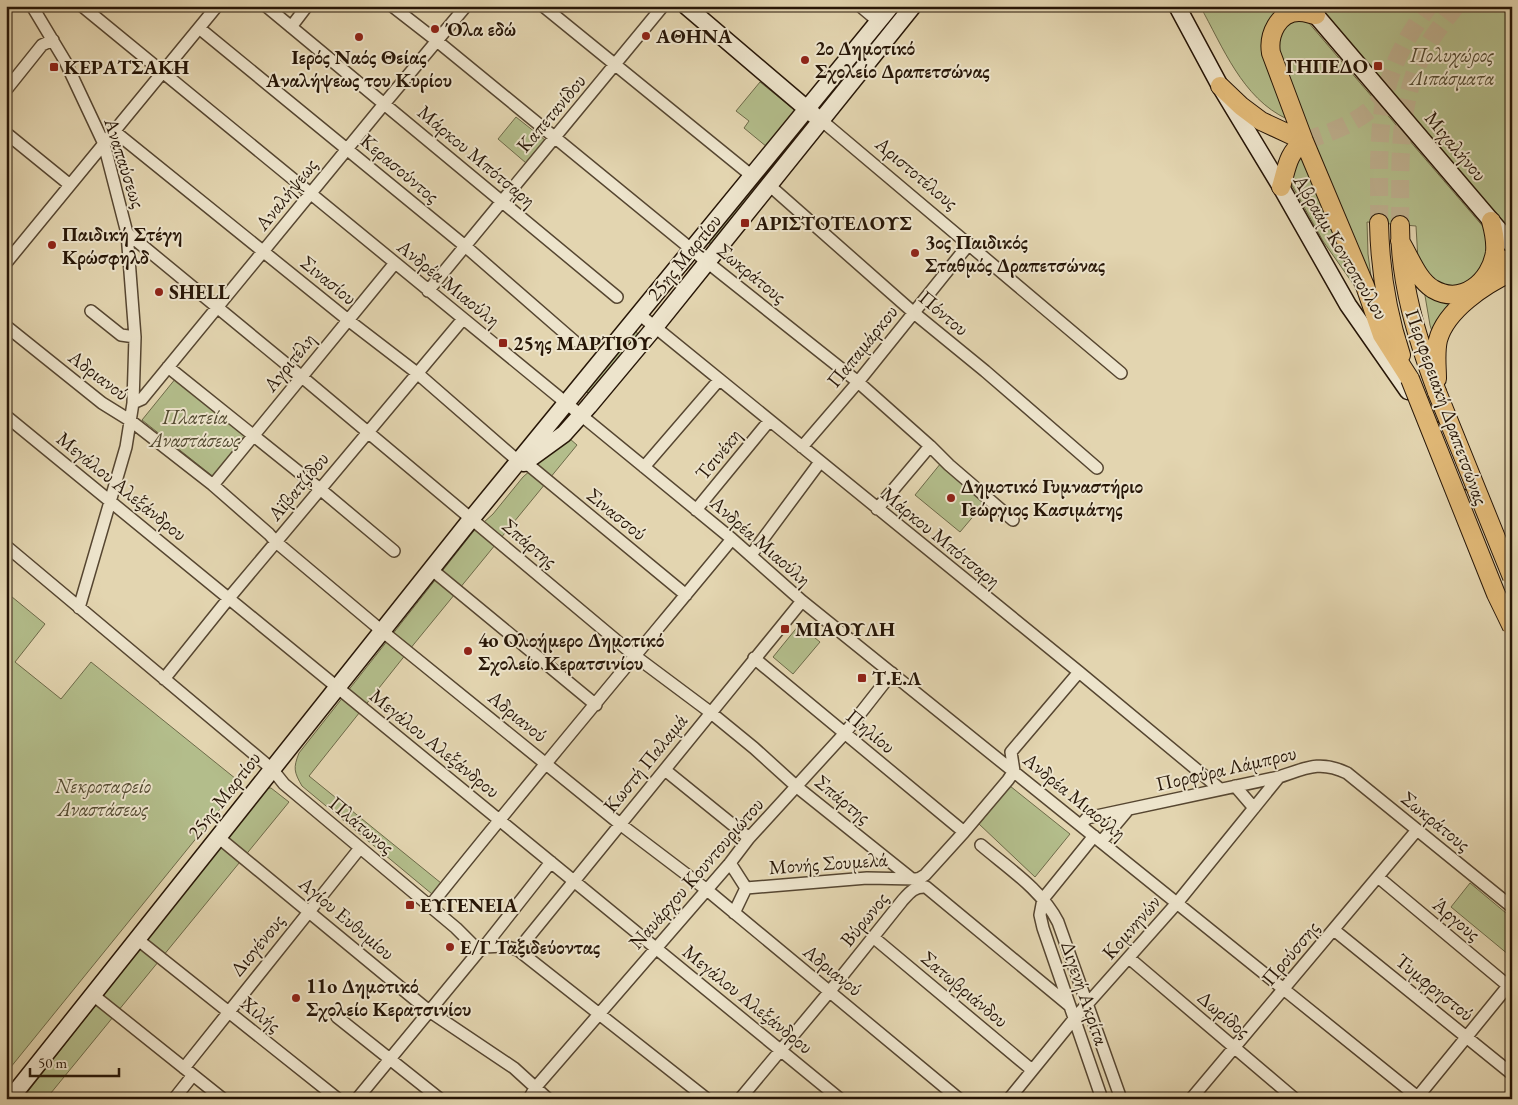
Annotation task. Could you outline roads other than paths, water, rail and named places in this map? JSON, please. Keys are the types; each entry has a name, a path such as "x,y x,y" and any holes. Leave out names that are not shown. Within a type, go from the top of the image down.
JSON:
{"main road":[{"path":"1312,11 1282,13 1271,36 1269,45 1271,53 1304,142 1365,286 1382,335 1410,379"},
{"path":"1220,86 1241,106 1261,121 1304,142"},
{"path":"1281,187 1293,151 1304,142"},
{"path":"1492,222 1496,243 1493,263 1512,258"},
{"name":"Περιφερειακή Δραπετσώνας","path":"1379,223 1380,255 1384,286 1398,345 1496,594 1512,627"},
{"name":"Περιφερειακή Δραπετσώνας","path":"1493,263 1486,278 1476,288 1455,294 1442,293 1424,282 1400,233 1405,283 1419,344 1512,577"},
{"path":"1437,392 1436,354 1438,340 1449,319 1474,294 1512,272"}],"street":[{"name":"Αναπαύσεως","path":"32,6 53,40 104,144 127,233 135,337 134,403 110,501 79,608"},
{"name":"Ανδρέα Μιαούλη","path":"82,6 732,539 802,600 1418,1098"},
{"path":"6,262 217,6"},
{"name":"Μάρκου Μπότσαρη","path":"266,6 617,297"},
{"path":"291,27 307,6"},
{"name":"Σωκράτους","path":"392,6 858,382 930,446 949,466 1013,520"},
{"name":"Αναλήψεως","path":"134,403 142,399 466,6"},
{"path":"543,6 614,66 752,176"},
{"name":"Καπετανίδου","path":"428,290 663,6"},
{"name":"Αριστοτέλους","path":"686,6 1121,373"},
{"path":"860,6 879,22"},
{"name":"25ης Μαρτίου","path":"10,1099 472,518 486,508 566,403 892,6"},
{"name":"25ης Μαρτίου","path":"522,462 564,434 581,415 655,327 913,6"},
{"name":"Αβραάμ Κοντοπούλου","path":"1177,6 1220,86 1281,187 1348,305 1441,438 1512,553"},
{"name":"Μιχαλήνου","path":"1312,11 1512,245"},
{"name":"Κερασούντος","path":"199,28 465,246 574,341"},
{"path":"6,90 42,45 53,40"},
{"name":"Σινασίου","path":"114,131 417,374 522,462"},
{"path":"6,133 70,185"},
{"name":"Πόντου","path":"769,185 914,313 985,371 1097,468"},
{"name":"Σπάρτης","path":"127,233 302,376 635,656 710,712 797,786 912,879"},
{"name":"Παπαμάρκου","path":"802,447 858,382 968,244"},
{"name":"Αγριτέλη","path":"213,485 395,263"},
{"path":"91,311 121,335 135,337"},
{"name":"Μάρκου Μπότσαρη","path":"639,314 1220,789"},
{"name":"Αϊβατζίδου","path":"164,678 463,319"},
{"name":"Αδριανού","path":"6,326 102,403 131,421 213,485 276,542 382,631 620,824 707,890 959,1099"},
{"path":"168,367 254,435 394,551"},
{"path":"644,467 719,380"},
{"name":"Μεγάλου Αλεξάνδρου","path":"6,416 840,1099"},
{"name":"Τσινέκη","path":"696,510 769,421"},
{"path":"877,509 930,446"},
{"name":"Σινασσού","path":"522,462 686,594"},
{"path":"751,556 820,462"},
{"path":"430,906 732,539"},
{"name":"Πλάτωνος","path":"6,546 272,769 284,784 482,949"},
{"path":"431,570 596,705"},
{"name":"Κωστή Παλαμά","path":"518,950 802,600"},
{"name":"Πηλίου","path":"754,658 964,832"},
{"path":"1014,771 1011,752 1079,672"},
{"name":"Ναυάρχου Κουντουριώτου","path":"529,1099 535,1088 707,890 749,838 845,733 892,673"},
{"name":"Σωκράτους","path":"1334,767 1347,774 1512,908"},
{"name":"Πορφύρα Λάμπρου","path":"1080,825 1087,818 1127,811 1279,777 1309,768 1334,767"},
{"path":"665,770 749,838"},
{"name":"Βύρωνος","path":"912,879 925,875 964,832 1014,771"},
{"name":"Κομνηνών","path":"1009,1099 1074,1019 1177,902 1279,777"},
{"path":"1235,786 1254,808"},
{"path":"981,844 1043,899 1098,839 1127,811"},
{"name":"Προύσσης","path":"1191,1099 1417,830"},
{"name":"Αγίου Ευθυμίου","path":"218,837 429,1011 514,1068 548,1099"},
{"name":"Διογένους","path":"174,1099 189,1071 228,1011 360,848"},
{"path":"357,1099 482,949 551,862"},
{"name":"Μονής Σουμελά","path":"730,863 746,888"},
{"name":"Άργους","path":"1378,877 1510,988"},
{"name":"Μονής Σουμελά","path":"746,888 867,878 912,879"},
{"name":"Μονής Σουμελά","path":"734,913 746,888"},
{"name":"Βύρωνος","path":"740,1099 912,889 926,888 1070,1006"},
{"name":"Διγενή Ακρίτα","path":"1043,899 1058,922 1120,1099"},
{"name":"Διγενή Ακρίτα","path":"1043,899 1040,915 1042,928 1102,1099"},
{"name":"Τυμφρηστού","path":"1334,930 1512,1074"},
{"name":"Σατωβριάνδου","path":"873,937 1032,1070"},
{"name":"Χιλής","path":"137,939 338,1099"},
{"path":"482,949 504,946 518,950 707,1099"},
{"name":"Δωρίδος","path":"1129,958 1295,1099"},
{"path":"1418,1098 1466,1037 1510,988"},
{"path":"93,995 223,1099"},
{"path":"337,1017 440,1099"}],"tunnel":[{"path":"1379,223 1381,123 1388,85 1401,50 1429,6"},
{"path":"1400,225 1402,139 1408,97 1425,49 1456,6"},
{"path":"1304,141 1350,123 1370,110 1387,92"}],"place":[{"name":"Όλα εδώ","path":"435,29"},
{"name":"ΑΘΗΝΑ","path":"646,36"},
{"name":"Ιερός Ναός Θείας Αναλήψεως του Κυρίου","path":"359,37"},
{"name":"2ο Δημοτικό Σχολείο Δραπετσώνας","path":"805,60"},
{"name":"ΓΗΠΕΔΟ","path":"1378,66"},
{"name":"ΚΕΡΑΤΣΑΚΗ","path":"54,67"},
{"name":"ΑΡΙΣΤΟΤΕΛΟΥΣ","path":"745,223"},
{"name":"Παιδική Στέγη Κρώσφηλδ","path":"52,245"},
{"name":"3ος Παιδικός Σταθμός Δραπετσώνας","path":"915,253"},
{"name":"SHELL","path":"159,292"},
{"name":"25ης ΜΑΡΤΙΟΥ","path":"503,343"},
{"name":"Δημοτικό Γυμναστήριο Γεώργιος Κασιμάτης","path":"951,498"},
{"name":"ΜΙΑΟΥΛΗ","path":"785,629"},
{"name":"4o Ολοήμερο Δημοτικό Σχολείο Κερατσινίου","path":"468,651"},
{"name":"Τ.Ε.Λ","path":"862,678"},
{"name":"ΕΥΓΕΝΕΙΑ","path":"410,905"},
{"name":"Ε/Γ Ταξιδεύοντας","path":"450,947"},
{"name":"11o Δημοτικό Σχολείο Κερατσινίου","path":"296,998"}],"park label":[{"name":"Πολυχώρος Λιπάσματα","path":"1452,66"},
{"name":"Πλατεία Αναστάσεως","path":"195,428"},
{"name":"Νεκροταφείο Αναστάσεως","path":"103,798"}]}
